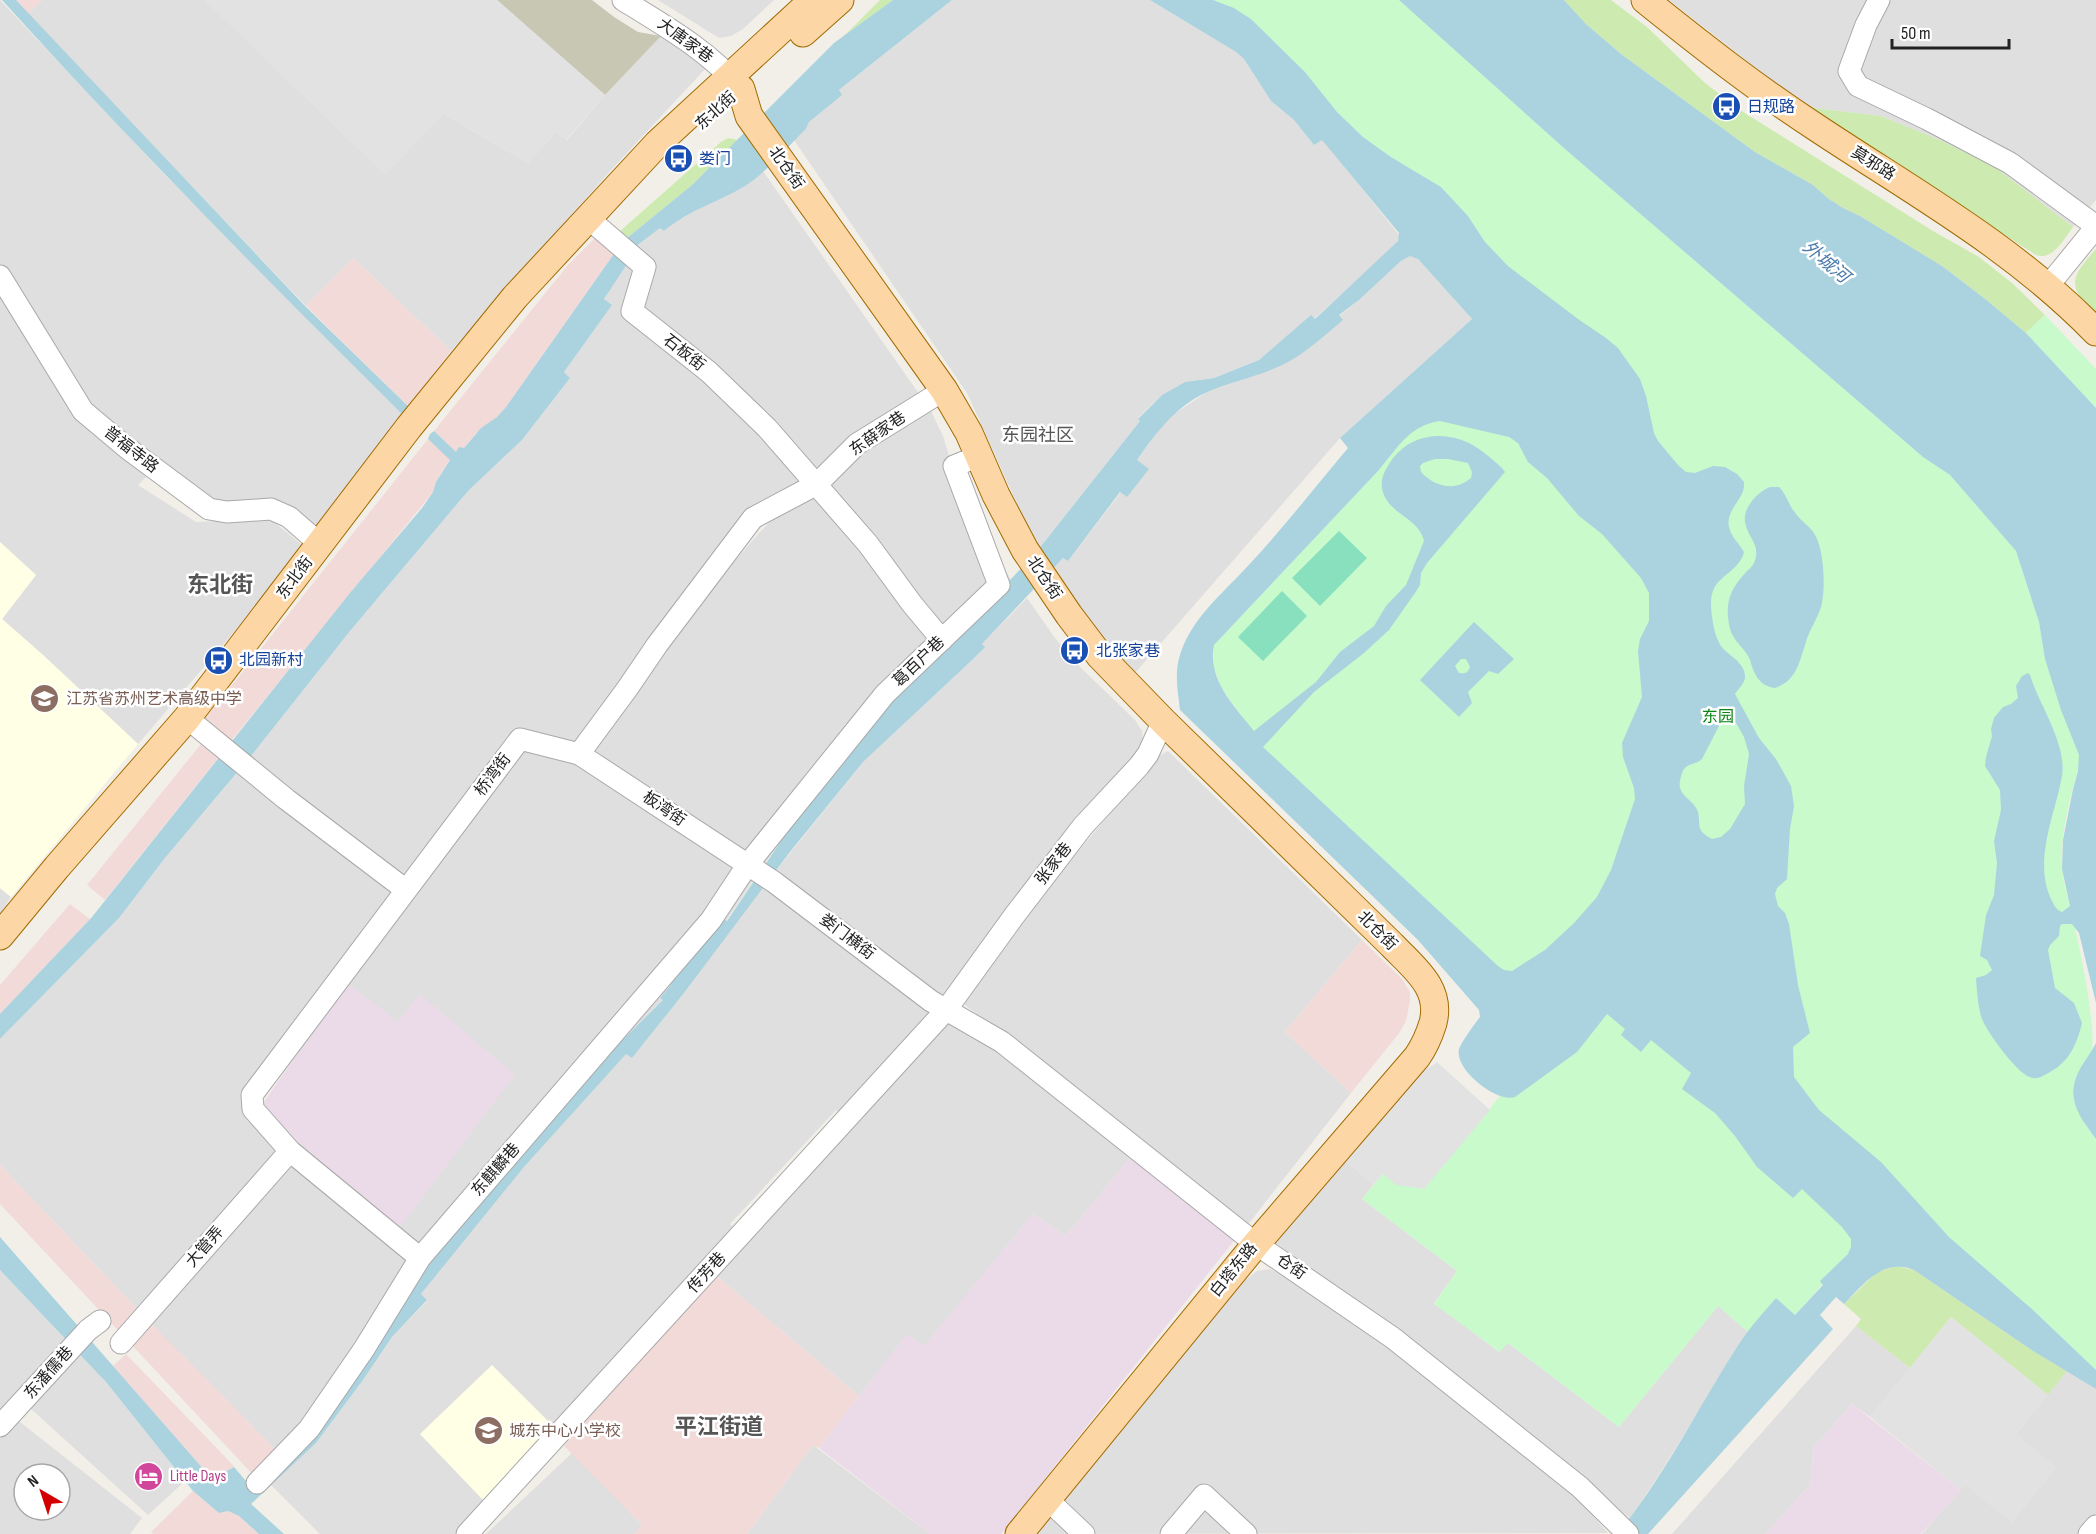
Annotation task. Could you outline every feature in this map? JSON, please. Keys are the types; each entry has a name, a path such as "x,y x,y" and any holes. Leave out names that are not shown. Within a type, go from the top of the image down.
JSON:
{"main road":[{"name":"东北街","path":"0,936 187,718 409,427 533,276 589,219 650,169 813,0"},
{"name":"东北街","path":"735,82 840,0"},
{"name":"莫邪路","path":"1645,0 1736,72 1816,128 1960,219 2048,286 2096,332"},
{"name":"北仓街","path":"735,82 749,116 944,390 969,433 996,495 1025,550 1100,656 1163,721 1392,945 1421,976 1429,987 1435,1002"},
{"name":"白塔东路","path":"1019,1534 1256,1244 1421,1051 1432,1027 1435,1002"}],"street":[{"name":"大唐家巷","path":"623,0 676,32 735,82"},
{"path":"1879,0 1866,25 1849,71 1858,86 2010,163 2096,227 2048,286"},
{"name":"石板街","path":"589,219 645,267 632,311 709,372 767,428 817,484"},
{"name":"普福寺路","path":"0,276 83,411 118,441 209,509 227,512 271,509 289,517 321,544"},
{"name":"东薛家巷","path":"817,484 857,444 944,390"},
{"name":"葛百户巷","path":"759,872 885,694 999,585 954,466 979,456"},
{"path":"579,754 657,645 753,518 817,484 868,544 942,640"},
{"path":"187,718 249,769 406,890"},
{"name":"张家巷","path":"946,1010 1083,826 1148,754 1163,721"},
{"name":"桥湾街","path":"420,1258 290,1151 253,1109 252,1095 520,739 579,754"},
{"name":"板湾街","path":"579,754 759,872"},
{"name":"娄门横街","path":"759,872 946,1010"},
{"name":"东麒麟巷","path":"257,1483 309,1429 364,1349 420,1258 711,920 759,872"},
{"name":"仓街","path":"946,1010 1002,1042 1256,1244 1393,1338 1580,1487 1615,1528"},
{"name":"传芳巷","path":"467,1534 946,1010"},
{"name":"大管弄","path":"121,1343 290,1151"},
{"name":"东潘儒巷","path":"0,1426 94,1325"},
{"path":"1171,1534 1204,1496 1245,1534"},
{"path":"1047,1499 1084,1534"},
{"path":"2089,1534 2096,1526"}],"shaded area":[{"path":"0,0 164,174 407,419 315,532 276,501 228,508 151,472 138,485 196,522 270,519 306,548 138,744 2,619 36,575 0,542"},
{"path":"16,0 42,0 28,14"},
{"path":"42,0 208,0 206,2 444,114 528,163 556,132 567,140 605,95 661,36 684,44 707,67 611,170 451,351 353,258 306,306 28,14"},
{"path":"208,0 497,0 605,95 566,140 556,132 528,163 444,114 385,175 206,2"},
{"path":"497,0 592,0 638,32 661,36 605,95"},
{"path":"658,0 774,0 743,29 731,36 719,38"},
{"path":"952,0 1150,0 1244,59 1271,101 1294,120 1314,145 1322,139 1400,236 1396,244 1314,319 1311,316 1259,360 1214,378 1185,382 1162,395 1138,418 1140,421 1038,550 967,393 794,140 806,129 809,122 841,95 838,91"},
{"path":"1669,0 2096,0 2096,200 2073,227 1996,168 1942,141 1881,116 1806,107"},
{"path":"763,171 922,398 812,471 728,396 803,478 783,497 578,744 521,728 402,878 251,756 350,631 468,491 522,440 570,378 564,372 612,305 604,300 631,250 660,227 664,231 680,217 743,187"},
{"path":"601,232 616,251 506,407 456,453 434,431 568,265"},
{"path":"1410,256 1416,257 1472,319 1340,438 1134,674 1097,634 1051,571 1063,558 1068,561 1121,492 1127,497 1137,460 1163,424 1174,414 1207,392 1278,367 1342,320 1339,316 1401,261"},
{"path":"353,258 451,351 408,406 306,306"},
{"path":"929,407 943,436 950,459 1011,580 800,813 757,875 591,751 703,598 759,533 794,498"},
{"path":"428,439 450,459 436,482 433,492 231,741 205,719"},
{"name":"江苏省苏州艺术高级中学","path":"0,542 36,575 2,619 138,744 11,897 0,888"},
{"path":"1027,598 1055,638 1080,667 1135,720 1142,731 1143,743 1111,789 1076,816 946,1000 768,881 863,762 970,662 984,647 982,644"},
{"path":"201,744 219,757 105,900 87,885"},
{"path":"528,745 585,761 753,881 726,921 722,918 698,952 683,965 661,997 663,1000 594,1068 431,1258 397,1231 420,994 398,1023 347,983"},
{"path":"1168,751 1362,940 1285,1032 1351,1093 1246,1227 1142,1141 956,998 1157,757"},
{"path":"237,773 397,891 243,1096 279,1150 138,1310 0,1165 0,1039 119,918 165,858"},
{"path":"765,884 929,1011 931,1015 844,1117 836,1110 730,1224 738,1232 555,1428 420,1434 486,1503 458,1534 320,1534 271,1485 316,1443 392,1337 427,1301 421,1294 524,1167 626,1053 632,1058 684,993"},
{"path":"0,888 11,897 0,914"},
{"path":"70,904 90,919 0,1014 0,985"},
{"path":"1362,940 1402,979 1410,992 1410,1001 1406,1021 1400,1032 1351,1093 1285,1032"},
{"path":"347,983 398,1022 420,994 515,1075 397,1231 297,1150 261,1106"},
{"path":"950,1012 1135,1152 1066,1236 1033,1214 924,1347 907,1335 859,1396 713,1273"},
{"path":"1437,1062 1490,1110 1424,1189 1396,1185 1383,1174 1374,1184 1340,1157 1404,1085"},
{"path":"1135,1152 1241,1232 1001,1534 930,1534 819,1448 907,1334 924,1346 1033,1214 1066,1236"},
{"path":"291,1156 415,1262 280,1454 147,1320"},
{"path":"1340,1157 1374,1184 1362,1199 1457,1271 1434,1303 1499,1352 1508,1343 1619,1427 1718,1306 1748,1332 1630,1518 1356,1304 1269,1245"},
{"path":"0,1165 280,1454 257,1479 0,1204"},
{"path":"1270,1269 1334,1303 1573,1493 1608,1533 1034,1534 1233,1290 1257,1271"},
{"path":"0,1270 67,1341 0,1413"},
{"path":"713,1273 859,1396 819,1448 813,1445 747,1534 634,1534 642,1525 564,1446"},
{"path":"1951,1317 2048,1395 2016,1434 2057,1467 2012,1523 1965,1485 1961,1490 1870,1417"},
{"path":"1856,1326 1910,1368 1870,1417 1852,1404 1814,1447 1810,1485 1766,1534 1672,1534"},
{"path":"78,1351 106,1382 185,1481 148,1515 30,1408"},
{"path":"126,1354 234,1467 221,1474 206,1472 113,1366"},
{"name":"城东中心小学校","path":"492,1365 555,1428 486,1503 420,1434"},
{"path":"2067,1371 2096,1389 2096,1534 1922,1534 1965,1484 2012,1522 2016,1434"},
{"path":"1852,1404 1961,1490 1921,1534 1766,1534 1810,1485 1814,1447"},
{"path":"20,1422 71,1462 12,1462 12,1522 72,1522 72,1463 142,1518 130,1534 0,1534 0,1438 10,1426"},
{"path":"813,1445 930,1534 747,1534"},
{"path":"572,1453 643,1526 634,1534 486,1534"},
{"path":"193,1491 219,1513 228,1511 239,1516 259,1534 153,1534 151,1532"}],"green space":[{"path":"880,0 893,0 844,36"},
{"name":"东园","path":"1213,0 1399,0 1565,149 1923,457 1950,475 2016,551 2039,622 2045,659 2079,755 2065,826 2062,863 2091,1016 2092,1051 2083,1122 2096,1139 2096,1370 2033,1310 1949,1237 1917,1202 1848,1254 1821,1281 1823,1284 1795,1315 1776,1298 1748,1332 1718,1306 1619,1427 1508,1343 1500,1352 1434,1304 1457,1271 1362,1199 1383,1174 1424,1189 1500,1096 1498,966 1263,747 1221,687 1213,665 1214,645 1378,471 1527,282 1485,242 1468,216 1441,187 1363,137 1337,112 1305,72 1251,19 1234,8"},
{"path":"1564,0 1611,0 1647,27 1704,82 1740,110 1933,231 1979,257 2012,283 2045,315 2026,333 1942,266 1843,208 1813,185 1755,152 1621,54 1586,24"},
{"path":"1806,107 1881,116 1942,141 1996,168 2073,227 2053,252 2048,255 2036,255"},
{"path":"728,138 738,140 692,185 627,238 619,232 721,142"},
{"path":"2096,249 2096,316 2080,297 2075,283 2080,268"},
{"path":"2045,315 2096,369 2096,408 2026,333"},
{"path":"1339,531 1367,558 1320,606 1292,578"},
{"path":"1282,591 1307,616 1263,661 1238,637"},
{"path":"1896,1266 1914,1270 2033,1351 2067,1371 2048,1395 1951,1317 1910,1368 1856,1326 1861,1319 1844,1304 1876,1273"}],"water":[{"path":"2,0 16,0 305,306 414,412 407,419 201,212"},
{"path":"893,0 952,0 839,90 842,95 809,122 806,129 753,180 735,192 684,217 664,231 660,228 631,250 629,261 604,299 612,305 564,372 570,378 522,440 468,491 350,631 119,918 0,1039 0,1014 92,917 350,593 422,508 450,460 428,439 430,434 434,431 456,452 459,447 464,448 481,428 497,417 506,407 627,238 692,185 834,43"},
{"path":"1150,0 1213,0 1234,8 1251,19 1305,72 1337,112 1363,137 1441,187 1468,216 1485,242 1508,266 1618,348 1640,379 1658,441 1678,465 1686,472 1695,473 1713,466 1725,467 1737,474 1744,482 1742,494 1730,515 1729,527 1731,534 1744,552 1738,564 1716,586 1712,595 1711,610 1714,630 1720,644 1740,663 1745,672 1745,678 1735,694 1759,738 1776,759 1791,786 1794,806 1787,879 1777,888 1775,894 1778,906 1785,913 1789,924 1798,985 1810,1033 1793,1047 1794,1077 1819,1110 1881,1162 1949,1237 2033,1310 2096,1370 2096,1389 2033,1351 1914,1270 1893,1267 1883,1270 1866,1281 1844,1304 1836,1297 1820,1315 1833,1329 1648,1534 1617,1534 1651,1488 1753,1324 1776,1298 1795,1315 1823,1285 1820,1281 1848,1254 1851,1239 1842,1227 1802,1189 1793,1198 1757,1167 1715,1113 1682,1089 1691,1073 1651,1040 1641,1052 1621,1035 1625,1029 1607,1014 1577,1052 1515,1097 1498,1095 1478,1083 1463,1066 1459,1057 1459,1049 1480,1017 1479,1010 1418,940 1180,710 1177,682 1178,662 1185,642 1199,619 1272,539 1348,448 1340,438 1472,319 1418,259 1410,256 1401,261 1359,300 1339,315 1343,320 1302,353 1268,371 1205,393 1184,406 1166,422 1137,460 1149,469 1127,497 1120,492 1068,561 1063,558 982,644 985,647 863,762 790,852 632,1058 626,1054 524,1167 421,1294 427,1300 392,1337 316,1443 251,1504 284,1534 259,1534 239,1516 228,1511 219,1513 193,1491 106,1382 0,1270 0,1237 206,1472 221,1474 234,1467 251,1487 403,1291 594,1068 663,1000 660,998 683,965 698,952 721,918 727,921 800,813 882,710 985,607 1038,550 1140,421 1138,419 1162,395 1185,382 1214,378 1259,360 1311,315 1315,319 1398,241 1399,233 1322,140 1314,145 1294,120 1271,101 1244,59","holes":["1440,421 1509,437 1518,443 1528,462 1547,478 1579,516 1602,534 1641,578 1649,593 1649,621 1640,639 1638,651 1642,697 1622,743 1623,757 1634,788 1635,799 1611,870 1597,897 1574,923 1545,950 1512,971 1498,966 1263,747 1314,692 1389,630 1420,585 1421,573 1427,563 1505,472 1502,468 1473,445 1448,437 1428,437 1400,450 1386,469 1382,488 1390,504 1416,526 1424,541 1406,585 1386,606 1374,626 1340,652 1316,682 1254,731 1224,691 1214,669 1214,645 1378,471 1404,439 1429,423","1435,459 1468,463 1472,472 1471,478 1452,486 1432,481 1421,472 1420,466","1727,707 1744,737 1749,754 1744,786 1745,804 1730,829 1721,837 1712,839 1701,830 1698,812 1683,794 1680,781 1685,768 1702,759 1719,726 1724,708"]},
{"name":"外城河","path":"1399,0 1564,0 1586,24 1621,54 1755,152 1813,185 1843,208 1942,266 1984,298 2026,333 2096,408 2096,1003 2079,933 2072,924 2062,924 2059,936 2048,950 2055,988 2074,1003 2082,1023 2071,1052 2057,1068 2033,1078 2027,1076 2012,1062 1990,1034 1982,1019 1976,978 1992,970 1987,960 1980,956 1986,915 1994,895 1997,863 1994,841 2001,810 2000,790 1985,766 1986,757 1994,718 2003,707 2018,698 2016,686 2022,676 2028,673 2056,737 2062,763 2062,776 2045,853 2046,884 2058,910 2062,912 2070,906 2062,869 2063,840 2078,771 2079,755 2061,710 2045,659 2039,622 2016,551 1950,475 1923,457 1565,149"},
{"path":"1770,487 1779,487 1798,517 1815,535 1822,559 1824,580 1821,607 1798,665 1788,681 1775,688 1765,685 1755,674 1748,656 1730,629 1728,620 1728,604 1733,590 1753,565 1756,556 1755,544 1746,526 1745,514 1755,497"},
{"path":"1474,622 1514,659 1498,674 1489,671 1468,692 1472,703 1459,717 1420,680","holes":["1461,659 1466,659 1470,667 1466,673 1459,673 1455,666"]},
{"path":"2096,1043 2096,1139 2075,1105 2074,1088 2081,1067"}],"place":[{"name":"日规路","path":"1726,107"},
{"name":"娄门","path":"678,159"},
{"name":"北张家巷","path":"1075,651"},
{"name":"北园新村","path":"218,660"},
{"name":"江苏省苏州艺术高级中学","path":"45,699"},
{"name":"城东中心小学校","path":"488,1431"},
{"name":"Little Days","path":"149,1476"}],"district":[{"name":"东园社区","path":"1038,435"},
{"name":"东北街","path":"220,585"},
{"name":"平江街道","path":"719,1427"}]}
